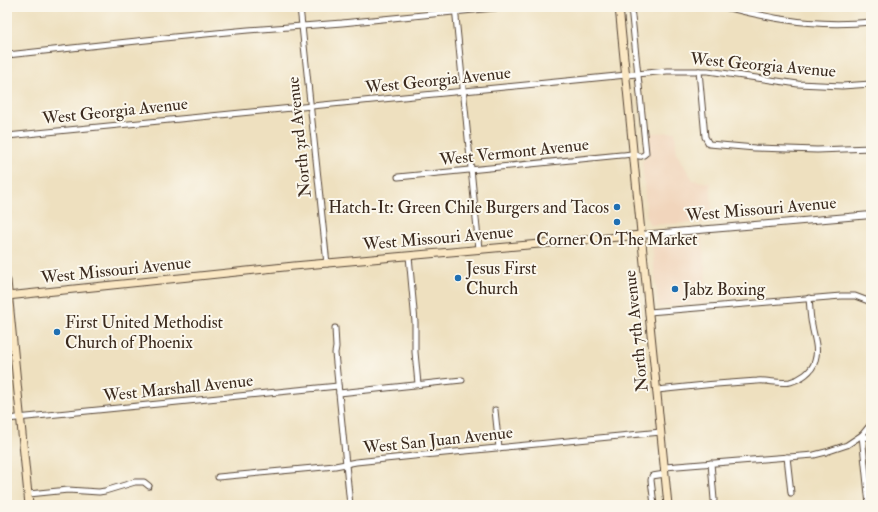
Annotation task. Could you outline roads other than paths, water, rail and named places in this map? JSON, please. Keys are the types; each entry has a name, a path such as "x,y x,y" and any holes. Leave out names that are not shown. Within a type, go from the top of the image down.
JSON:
{"main road":[{"name":"North 7th Avenue","path":"619,7 668,505"},
{"name":"West Missouri Avenue","path":"8,296 479,249 641,235"},
{"path":"7,281 29,505"}],"street":[{"name":"North 3rd Avenue","path":"300,7 327,264"},
{"path":"7,55 174,37 365,21 456,9 504,7"},
{"path":"631,7 646,153 642,156 633,154"},
{"path":"724,7 781,19 800,21 831,24 871,22"},
{"path":"456,9 479,249"},
{"name":"West Georgia Avenue","path":"7,136 667,71 699,71 798,84 836,86 871,84"},
{"path":"699,71 705,137 709,144 718,146 817,150 871,148"},
{"name":"West Vermont Avenue","path":"398,177 633,154"},
{"name":"West Missouri Avenue","path":"641,235 871,215"},
{"path":"409,256 415,322 415,352 418,384"},
{"path":"649,312 849,296 855,296 871,302"},
{"path":"657,390 759,381 790,382 802,377 815,362 817,351 809,298"},
{"path":"335,328 335,353 350,505"},
{"path":"339,393 462,380"},
{"name":"West Marshall Avenue","path":"7,419 338,386"},
{"path":"495,410 499,448"},
{"path":"654,505 651,480 652,476 665,471 711,463 814,455 847,445 862,434 871,424"},
{"name":"West San Juan Avenue","path":"218,477 661,432"},
{"path":"862,434 871,439"},
{"path":"862,434 869,505"},
{"path":"787,457 791,493"},
{"path":"711,463 714,500"},
{"path":"29,494 68,490 99,492 135,482 144,482 150,486"}],"place":[{"name":"Hatch-It: Green Chile Burgers and Tacos","path":"617,207"},
{"name":"Corner On The Market","path":"617,222"},
{"name":"Jesus First Church","path":"458,278"},
{"name":"Jabz Boxing","path":"675,289"},
{"name":"First United Methodist Church of Phoenix","path":"57,332"}]}
